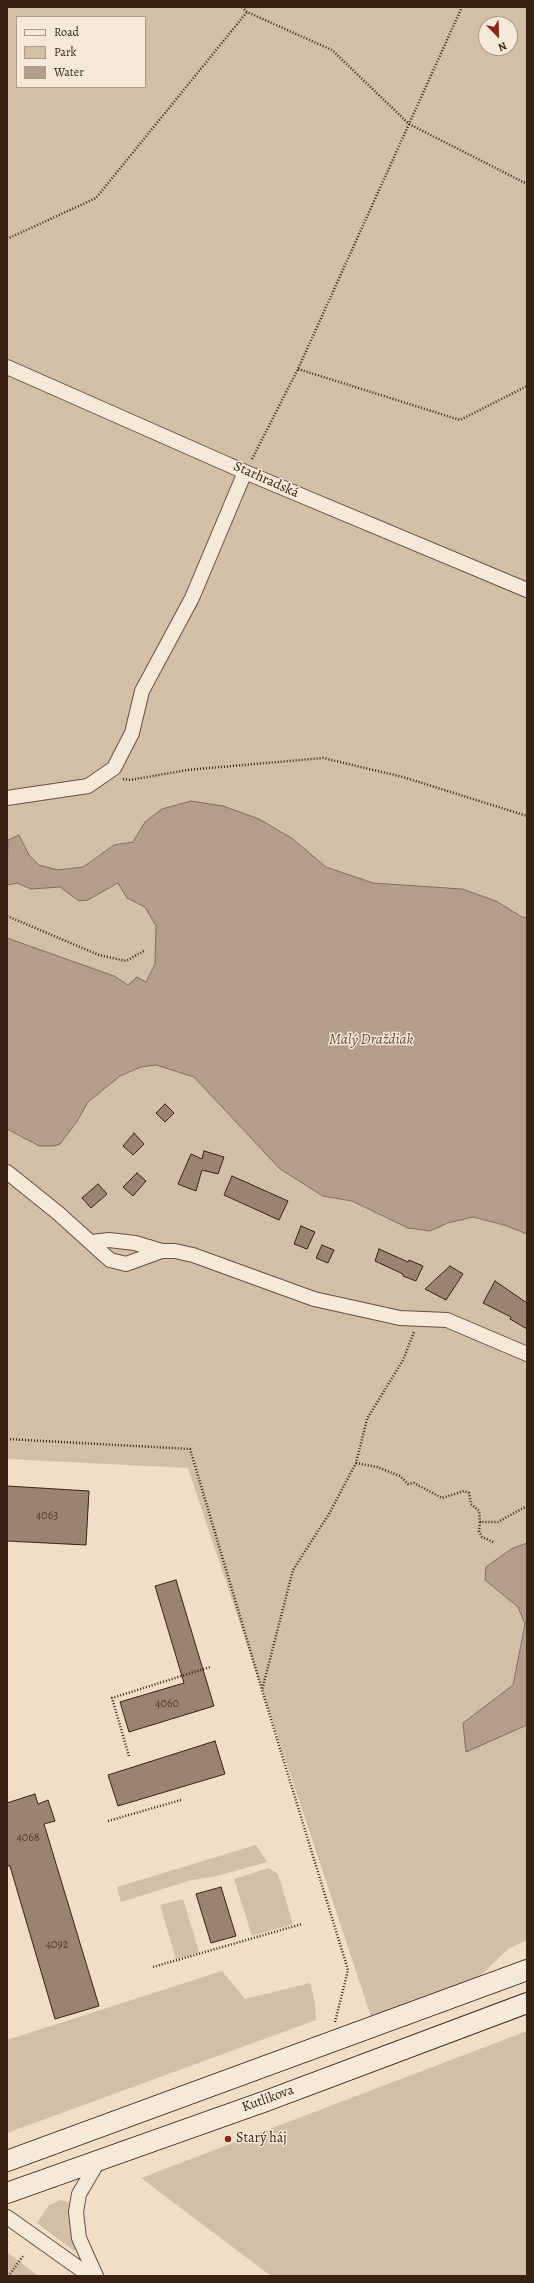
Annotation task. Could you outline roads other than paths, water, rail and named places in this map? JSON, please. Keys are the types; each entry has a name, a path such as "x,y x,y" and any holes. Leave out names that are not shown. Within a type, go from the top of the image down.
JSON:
{"main road":[{"path":"7,2161 527,1970"},
{"name":"Kutlíkova","path":"7,2193 266,2101 527,2002"}],"street":[{"name":"Starhradská","path":"7,367 245,472 527,590"},
{"path":"7,798 88,786 114,768 132,733 142,691 192,598 245,472"},
{"path":"7,1172 110,1260 126,1264 162,1251 175,1250 193,1255 314,1299 400,1318 447,1320 527,1354"},
{"path":"90,1242 109,1240 135,1243 162,1251"},
{"path":"96,2276 79,2238 76,2212 79,2194 99,2160"},
{"path":"7,2217 90,2276"}],"water":[{"name":"Malý Draždiak","path":"191,801 223,806 259,819 293,839 326,867 373,883 462,889 496,901 522,917 527,918 527,1234 504,1225 473,1217 448,1223 430,1231 408,1228 352,1201 323,1196 280,1169 194,1077 156,1065 141,1067 120,1076 88,1102 76,1123 60,1144 54,1146 39,1146 7,1129 7,938 114,976 128,985 137,977 146,982 155,964 156,926 145,907 127,898 118,883 88,900 79,901 60,887 31,889 17,883 7,885 8,840 19,835 29,855 39,865 58,870 83,867 114,845 133,842 145,822 162,809"},
{"path":"527,1543 527,1725 466,1752 463,1723 513,1685 525,1624 518,1607 485,1580 486,1567 511,1549"}],"place":[{"name":"Starý háj","path":"228,2139"}]}
